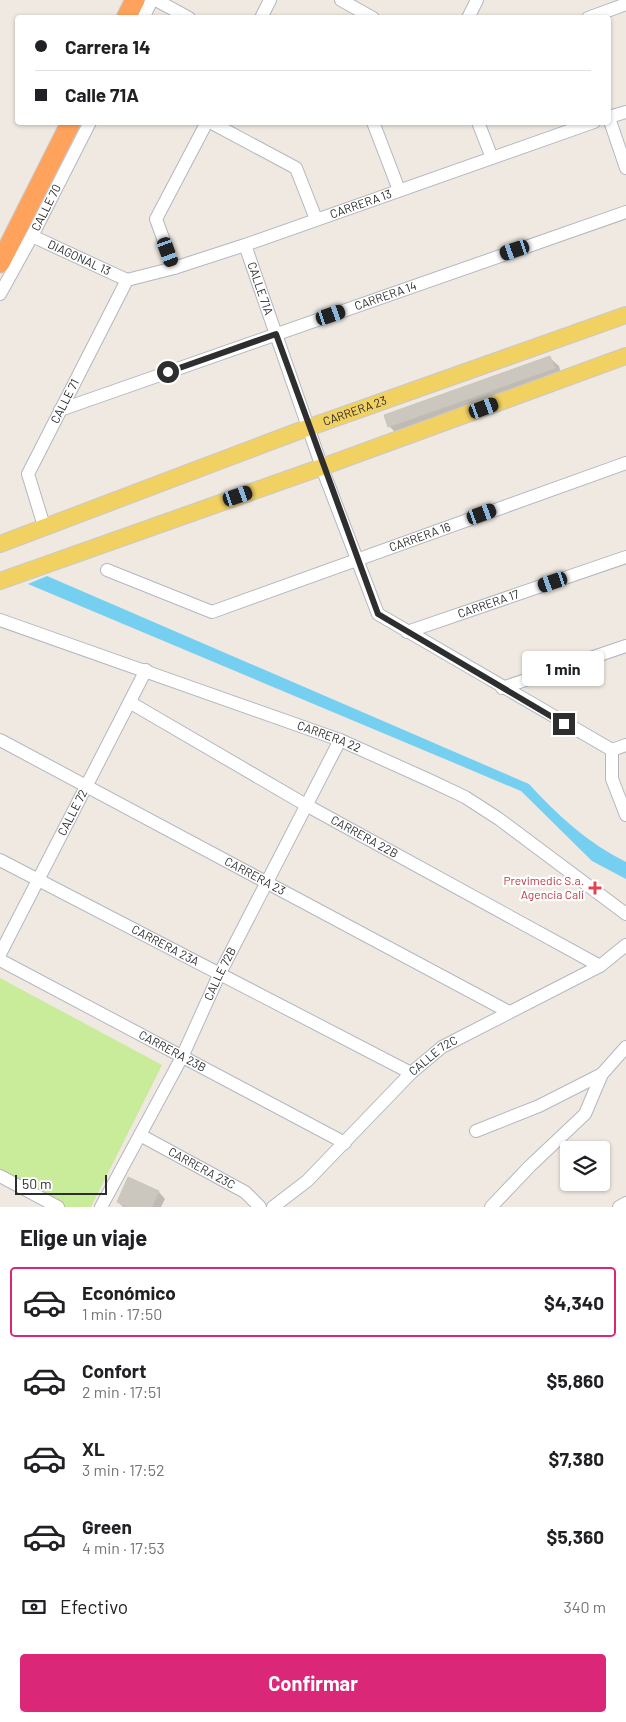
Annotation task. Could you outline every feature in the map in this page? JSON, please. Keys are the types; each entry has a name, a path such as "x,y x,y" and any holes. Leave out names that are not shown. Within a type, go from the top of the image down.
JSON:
{"highway":[{"path":"128,15 135,0"},
{"path":"0,263 70,125"}],"main road":[{"name":"CARRERA 23","path":"5,540 309,428 626,316"},
{"path":"0,581 322,467 626,356"}],"street":[{"path":"144,15 152,0"},
{"path":"156,0 184,15"},
{"path":"262,15 270,0"},
{"path":"341,0 368,15"},
{"path":"470,15 477,0"},
{"path":"596,15 626,4"},
{"path":"611,117 626,112"},
{"path":"611,124 626,168"},
{"name":"CALLE 70","path":"0,294 88,125"},
{"path":"174,268 156,219 206,125"},
{"path":"214,125 296,168 316,219"},
{"path":"374,125 400,190"},
{"path":"479,125 492,158"},
{"name":"CARRERA 13","path":"127,280 174,268 245,245 586,125"},
{"name":"CARRERA 14","path":"60,410 626,212"},
{"name":"DIAGONAL 13","path":"32,236 127,280"},
{"name":"CALLE 71A","path":"245,245 322,467 378,614 502,688 612,750"},
{"name":"CALLE 71","path":"44,526 28,474 127,280"},
{"name":"CARRERA 16","path":"107,570 212,612 356,558 626,463"},
{"name":"CARRERA 17","path":"407,632 626,556"},
{"name":"CARRERA 22","path":"0,620 340,740 465,797 498,819 626,914"},
{"path":"502,688 626,646"},
{"name":"CALLE 72","path":"0,954 88,787 146,670"},
{"name":"CARRERA 22B","path":"131,703 306,805 600,966"},
{"name":"CARRERA 23","path":"0,740 509,1012"},
{"name":"CALLE 72B","path":"100,1207 182,1056 219,975 340,740"},
{"path":"626,745 612,750 612,779 626,815"},
{"name":"CARRERA 23A","path":"0,860 411,1073"},
{"name":"CALLE 72C","path":"273,1207 307,1181 411,1073 442,1047 600,966 626,945"},
{"name":"CARRERA 23B","path":"0,960 345,1143"},
{"path":"491,1207 530,1166 585,1114 602,1074 626,1048"},
{"path":"476,1131 539,1106 602,1074"},
{"name":"CARRERA 23C","path":"140,1135 245,1192 260,1207"},
{"path":"0,1176 58,1207"},
{"path":"619,1207 626,1203"}],"green space":[{"path":"0,978 162,1065 91,1207 66,1207 0,1172"}],"water":[{"path":"47,576 529,784 574,828 626,862 626,879 592,861 521,791 28,584"}],"building":[{"path":"550,356 555,368 388,427 384,415"},
{"path":"128,1177 159,1191 152,1207 127,1207 117,1202"}],"place":[{"name":"Previmedic S.a. Agencia Cali","path":"595,888"}],"route":[{"path":"168,372 276,334 331,490 378,614 564,724"}]}
